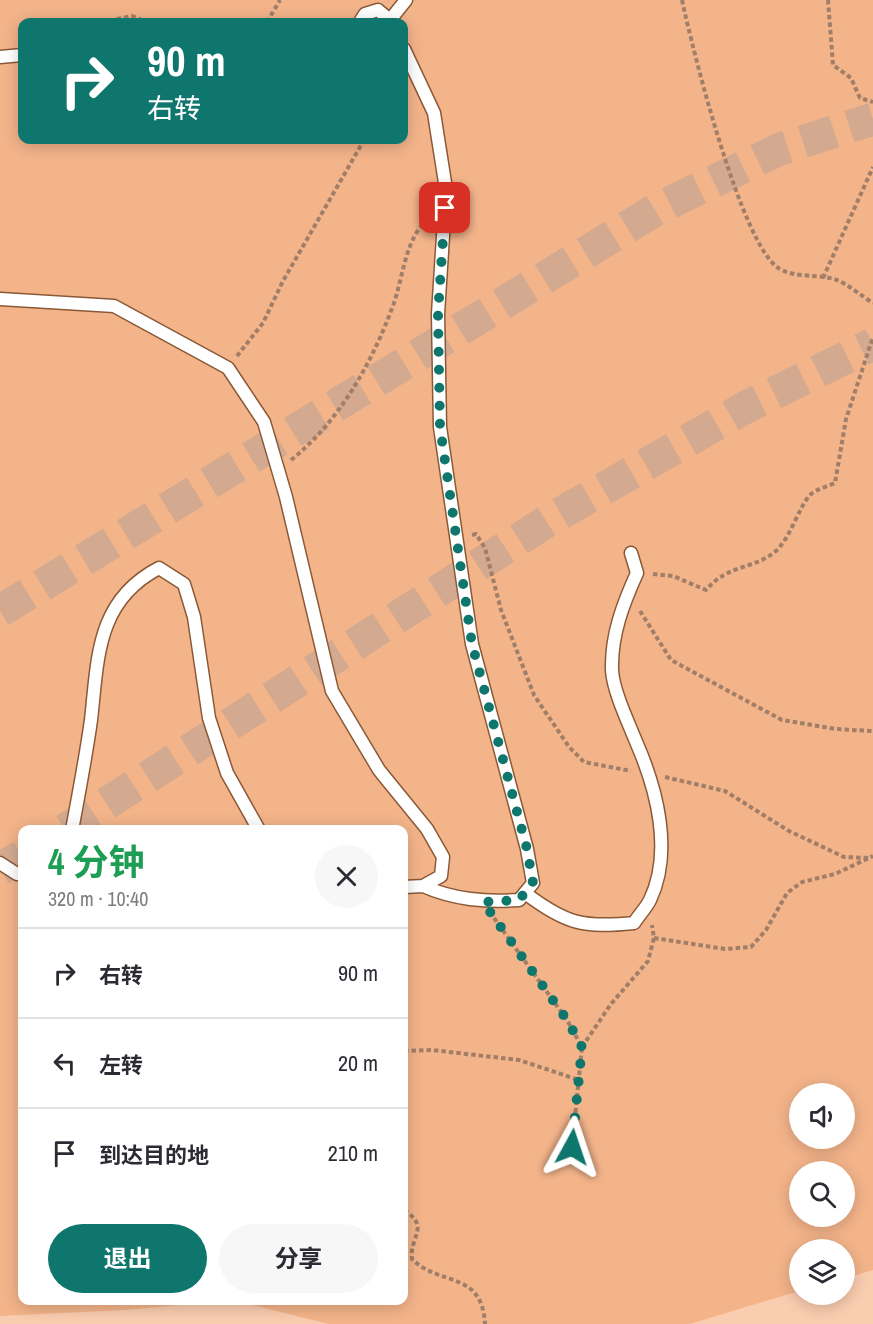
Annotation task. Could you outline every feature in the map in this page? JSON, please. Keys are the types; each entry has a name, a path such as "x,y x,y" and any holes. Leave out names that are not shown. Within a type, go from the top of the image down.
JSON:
{"lane":[{"path":"393,18 406,0"},
{"path":"362,18 365,14 378,10 387,18"},
{"path":"0,57 18,55"},
{"path":"408,58 434,113 446,189 438,314 440,427 472,644 527,849 533,883 519,900 483,902 442,894 423,886 408,887"},
{"path":"0,299 114,306 228,368 264,422 278,470 332,692 379,770 428,829 444,857 441,876 423,886"},
{"path":"525,893 553,914 594,927 634,923 650,900 661,866 658,807 646,763 627,722 612,672 614,639 628,592 637,573 631,553"},
{"path":"73,825 90,720 97,652 114,607 138,579 159,568 184,584 194,617 209,718 227,773 256,825"},
{"path":"0,863 18,874"}],"path":[{"path":"269,18 280,0"},
{"path":"682,0 723,152 761,247 779,269 834,279 873,303"},
{"path":"828,0 833,65 851,78 860,98 873,102"},
{"path":"122,18 132,16 137,18"},
{"path":"228,368 263,323 283,281 362,144"},
{"path":"823,278 873,167"},
{"path":"278,470 311,444 331,421 365,369 394,303 410,250 421,224 445,208"},
{"path":"637,573 673,576 706,590 717,577 761,560 777,550 798,519 811,494 836,483 846,419 873,337"},
{"path":"628,592 671,660 782,720 835,729 873,731"},
{"path":"654,938 694,942 725,949 751,947 766,930 787,893 802,882 835,874 873,856"},
{"path":"572,1147 582,1047 611,1004 648,961 654,938 650,900"},
{"path":"483,902 567,1020 582,1047"},
{"path":"408,1051 432,1050 519,1060 579,1080"},
{"path":"408,1213 418,1225 412,1259 433,1274 451,1277 471,1286 485,1312 485,1324"}],"shaded area":[{"path":"0,0 873,0 873,1270 855,1275 855,1239 789,1239 789,1294 690,1324 329,1324 252,1305 408,1305 408,825 18,825 18,1305 179,1305 0,1316"}],"tunnel":[{"path":"0,611 657,209 780,149 873,119"},
{"path":"73,825 549,520 748,406 873,344"},
{"path":"0,869 18,858"}],"route":[{"path":"445,208 438,314 440,427 472,644 527,849 533,883 519,900 483,902 567,1020 582,1047 572,1147"}]}
